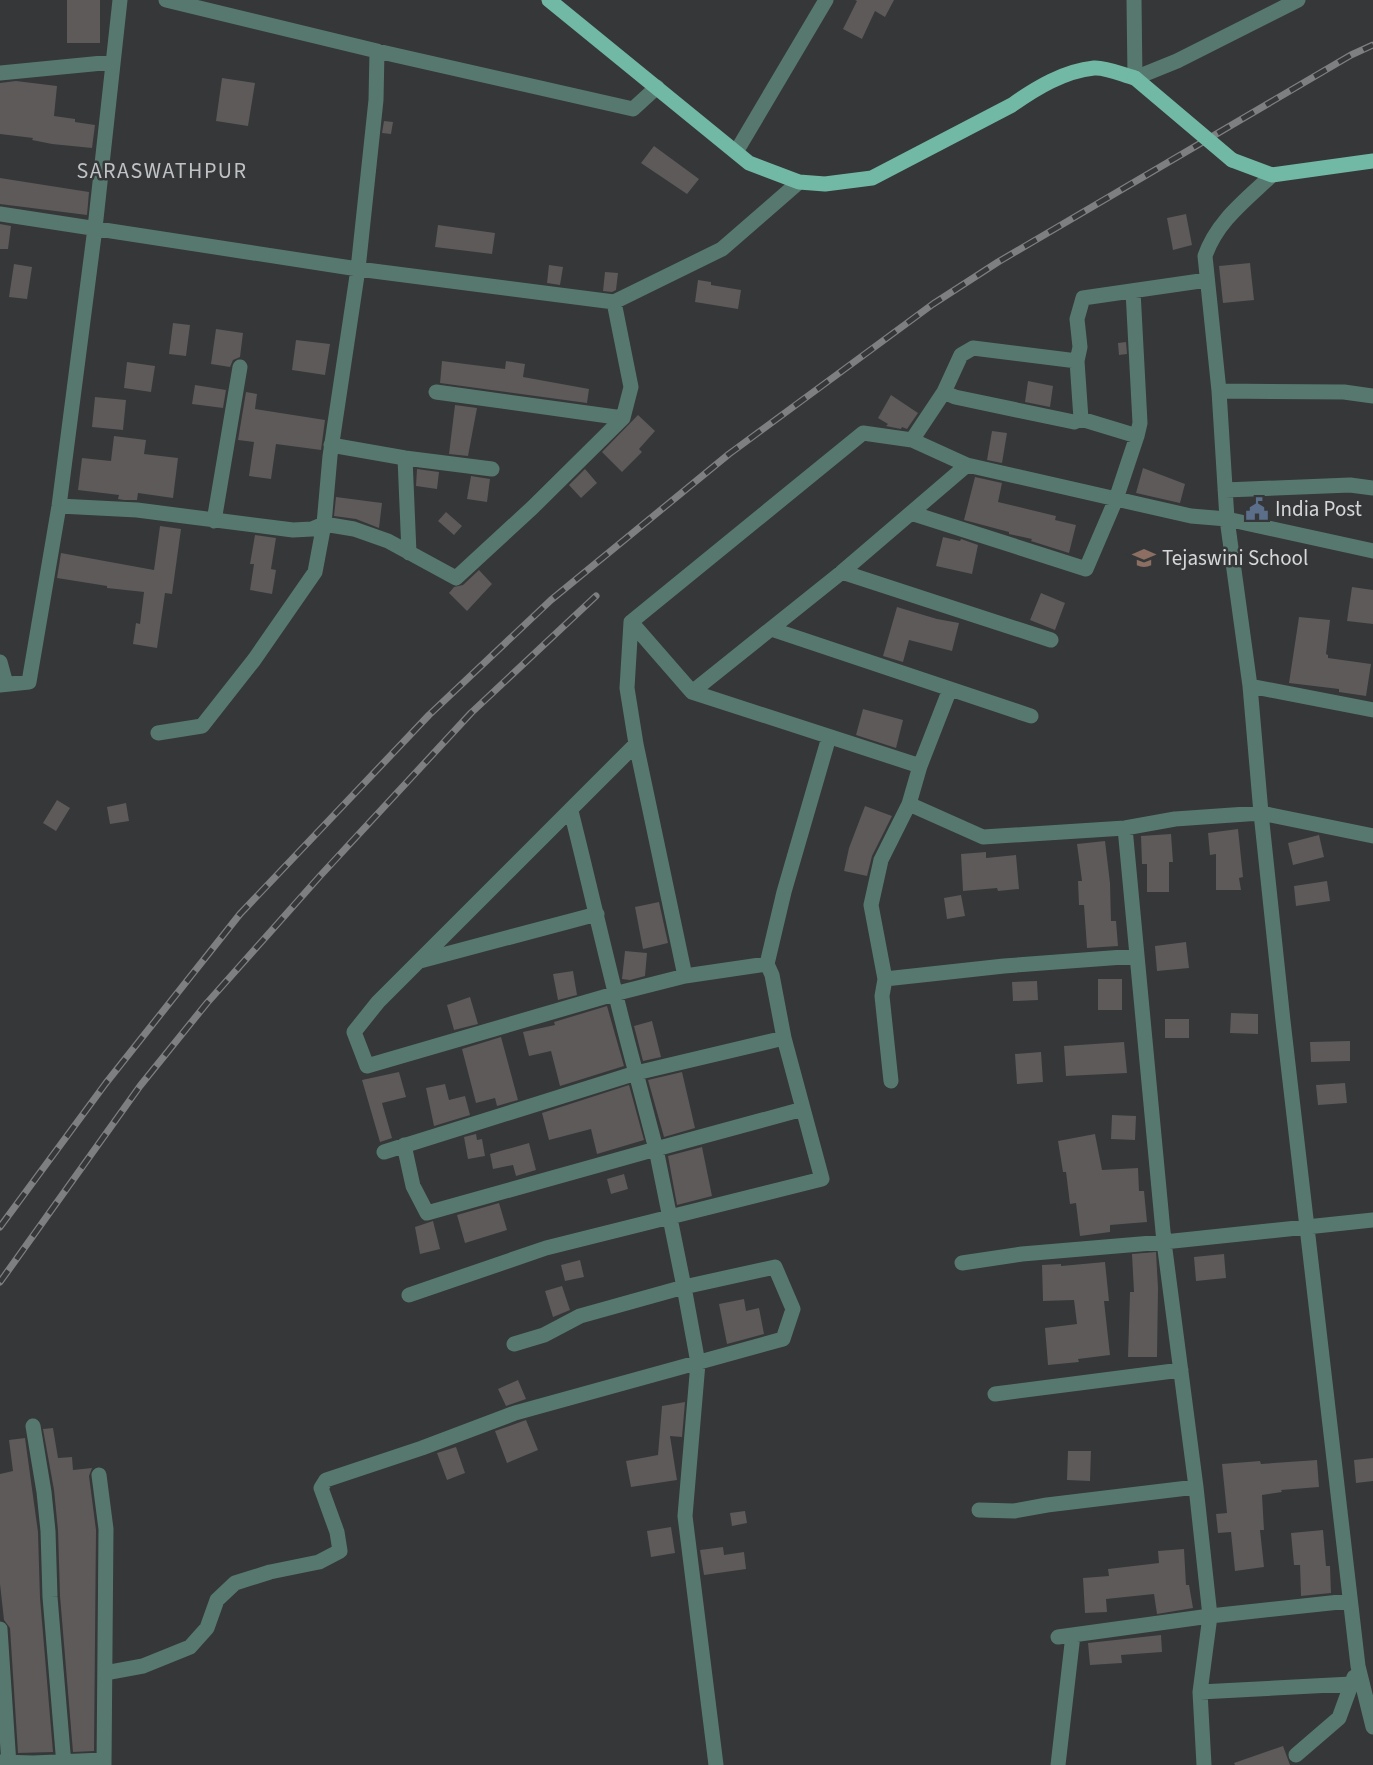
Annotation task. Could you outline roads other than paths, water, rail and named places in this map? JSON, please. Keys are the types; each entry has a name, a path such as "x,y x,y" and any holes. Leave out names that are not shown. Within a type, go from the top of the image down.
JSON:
{"main road":[{"path":"549,0 749,163 799,182 825,184 872,178 1012,105 1033,90 1057,78 1095,68 1135,78 1232,160 1272,175 1373,161"}],"street":[{"path":"0,662 3,685 29,682 58,506 95,228 120,0"},
{"path":"166,0 633,109 657,87"},
{"path":"736,152 826,0"},
{"path":"1134,0 1135,78 1177,61 1298,0"},
{"path":"159,733 202,726 254,660 315,572 324,524 332,445 358,269 376,100 377,51"},
{"path":"0,73 113,62"},
{"path":"1272,175 1224,219 1209,243 1205,256 1219,391 1227,519 1250,686 1261,813 1306,1228 1349,1601 1358,1666 1373,1727"},
{"path":"0,214 358,269 614,302 722,249 799,182"},
{"path":"1081,419 1077,361 1080,347 1077,319 1083,298 1207,280"},
{"path":"911,513 1086,570 1116,499 1140,423 1132,291"},
{"path":"58,506 137,510 293,530 312,529 324,524 354,529 388,540 456,578 623,418 632,387 614,302"},
{"path":"912,440 944,392 961,355 973,348 1077,361"},
{"path":"214,521 240,367"},
{"path":"1219,391 1344,392 1373,396"},
{"path":"436,392 623,418"},
{"path":"944,392 955,397 1074,422 1081,419 1137,436"},
{"path":"685,976 636,744 627,688 631,622 863,433 912,440 967,465 1191,516 1227,519 1373,551"},
{"path":"332,445 405,458 492,469"},
{"path":"405,458 409,553"},
{"path":"692,692 842,572 967,465"},
{"path":"1225,490 1350,485 1373,488"},
{"path":"842,572 1051,640"},
{"path":"631,622 692,692 920,766"},
{"path":"771,629 1031,716"},
{"path":"1250,686 1373,710"},
{"path":"891,1081 882,996 885,980 871,905 880,860 909,804 920,766 950,689"},
{"path":"409,1295 546,1248 822,1179 784,1038 772,975 767,964 784,892 829,736"},
{"path":"636,744 378,1002 354,1032 367,1066 614,994 685,976 767,964"},
{"path":"909,804 983,837 1125,828 1175,819 1261,813 1373,836"},
{"path":"571,811 614,994 656,1149 698,1363 685,1516 716,1765"},
{"path":"1125,828 1164,1242 1196,1487 1210,1616 1200,1692 1204,1765"},
{"path":"419,961 597,914"},
{"path":"885,980 1004,966 1137,956"},
{"path":"384,1152 636,1073 784,1038"},
{"path":"404,1145 413,1186 427,1213 803,1109"},
{"path":"962,1263 1022,1254 1373,1220"},
{"path":"105,1673 143,1666 190,1647 207,1628 217,1600 235,1583 270,1572 319,1562 339,1551 337,1532 321,1488 326,1480 422,1448 515,1413 783,1339 793,1309 775,1267 684,1287 580,1316 544,1335 514,1344"},
{"path":"995,1394 1181,1370"},
{"path":"33,1426 43,1483 48,1531 50,1597 64,1763"},
{"path":"0,1629 6,1763 104,1763 106,1529 99,1475"},
{"path":"979,1510 1014,1511 1047,1504 1196,1487"},
{"path":"1058,1765 1065,1636 1210,1616 1349,1601"},
{"path":"1296,1755 1339,1719 1358,1666"},
{"path":"1200,1692 1351,1684"}],"railway":[{"path":"0,1227 106,1083 240,914 429,715 551,600 729,454 933,304 998,262 1351,55 1373,45"},
{"path":"0,1282 140,1086 207,1003 320,876 471,713 596,596"}],"place":[{"name":"India Post","path":"1257,509"},
{"name":"Tejaswini School","path":"1144,558"}],"district":[{"name":"SARASWATHPUR","path":"162,171"}]}
